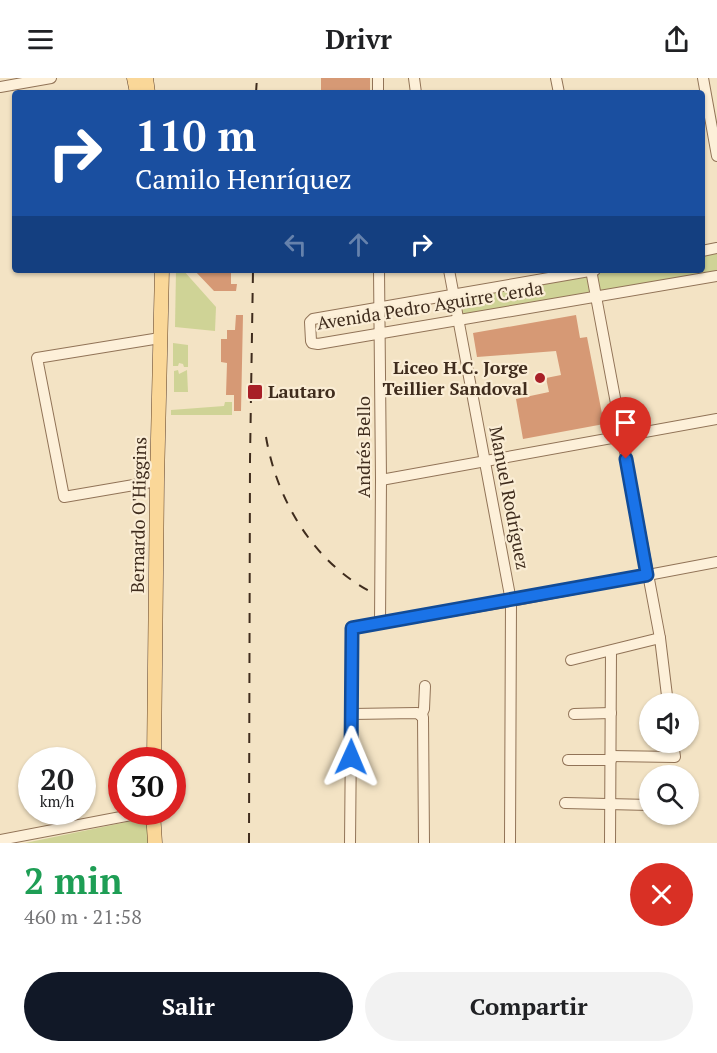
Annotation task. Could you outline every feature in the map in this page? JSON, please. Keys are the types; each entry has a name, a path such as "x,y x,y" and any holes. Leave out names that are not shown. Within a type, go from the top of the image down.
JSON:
{"main road":[{"name":"Bernardo O'Higgins","path":"154,747 162,273"},
{"path":"154,825 155,843"}],"street":[{"path":"0,87 47,78"},
{"path":"703,78 717,156"},
{"name":"Andrés Bello","path":"379,273 380,624"},
{"name":"Manuel Rodríguez","path":"450,273 512,601 510,843"},
{"name":"Avenida Pedro Aguirre Cerda","path":"575,273 313,319 310,322 311,341 315,344 717,276"},
{"path":"592,273 660,638 667,693"},
{"path":"157,481 64,497 37,358 160,338"},
{"path":"381,480 717,419"},
{"path":"350,843 352,628 512,601 717,562"},
{"path":"571,660 660,638"},
{"path":"610,843 611,651"},
{"path":"424,843 424,723 421,716 425,686"},
{"path":"352,714 417,713 421,716"},
{"path":"574,714 611,713"},
{"path":"568,760 675,757 674,753"},
{"path":"565,803 639,805"},
{"path":"0,840 108,819"}],"green space":[{"path":"717,252 717,271 705,273 705,254"},
{"path":"176,273 186,273 216,307 215,331 175,327"},
{"path":"588,273 705,273 463,317 461,296"},
{"path":"173,343 188,345 188,367 179,363 178,366 173,366"},
{"path":"178,370 179,374 187,370 188,392 174,392 174,371"},
{"path":"225,402 232,402 232,415 171,415 171,410 224,406"},
{"path":"112,825 151,825 150,843 25,843"}],"building":[{"path":"321,78 370,78 370,90 321,90"},
{"path":"197,273 231,273 231,284 237,284 236,291 214,291"},
{"path":"236,315 243,315 241,411 234,411 234,395 226,395 227,363 221,362 221,339 227,339 227,330 235,330"},
{"path":"576,315 580,338 587,337 604,424 523,439 516,399 549,392 546,378 561,375 556,351 477,357 473,333"}],"railway":[{"path":"256,90 257,78"},
{"path":"249,843 253,273"},
{"path":"266,437 279,484 302,528 333,565 373,593"}],"place":[{"name":"Liceo H.C. Jorge Teillier Sandoval","path":"540,378"},
{"name":"Lautaro","path":"255,392"}],"route":[{"path":"351,757 352,628 647,575 626,459"}]}
